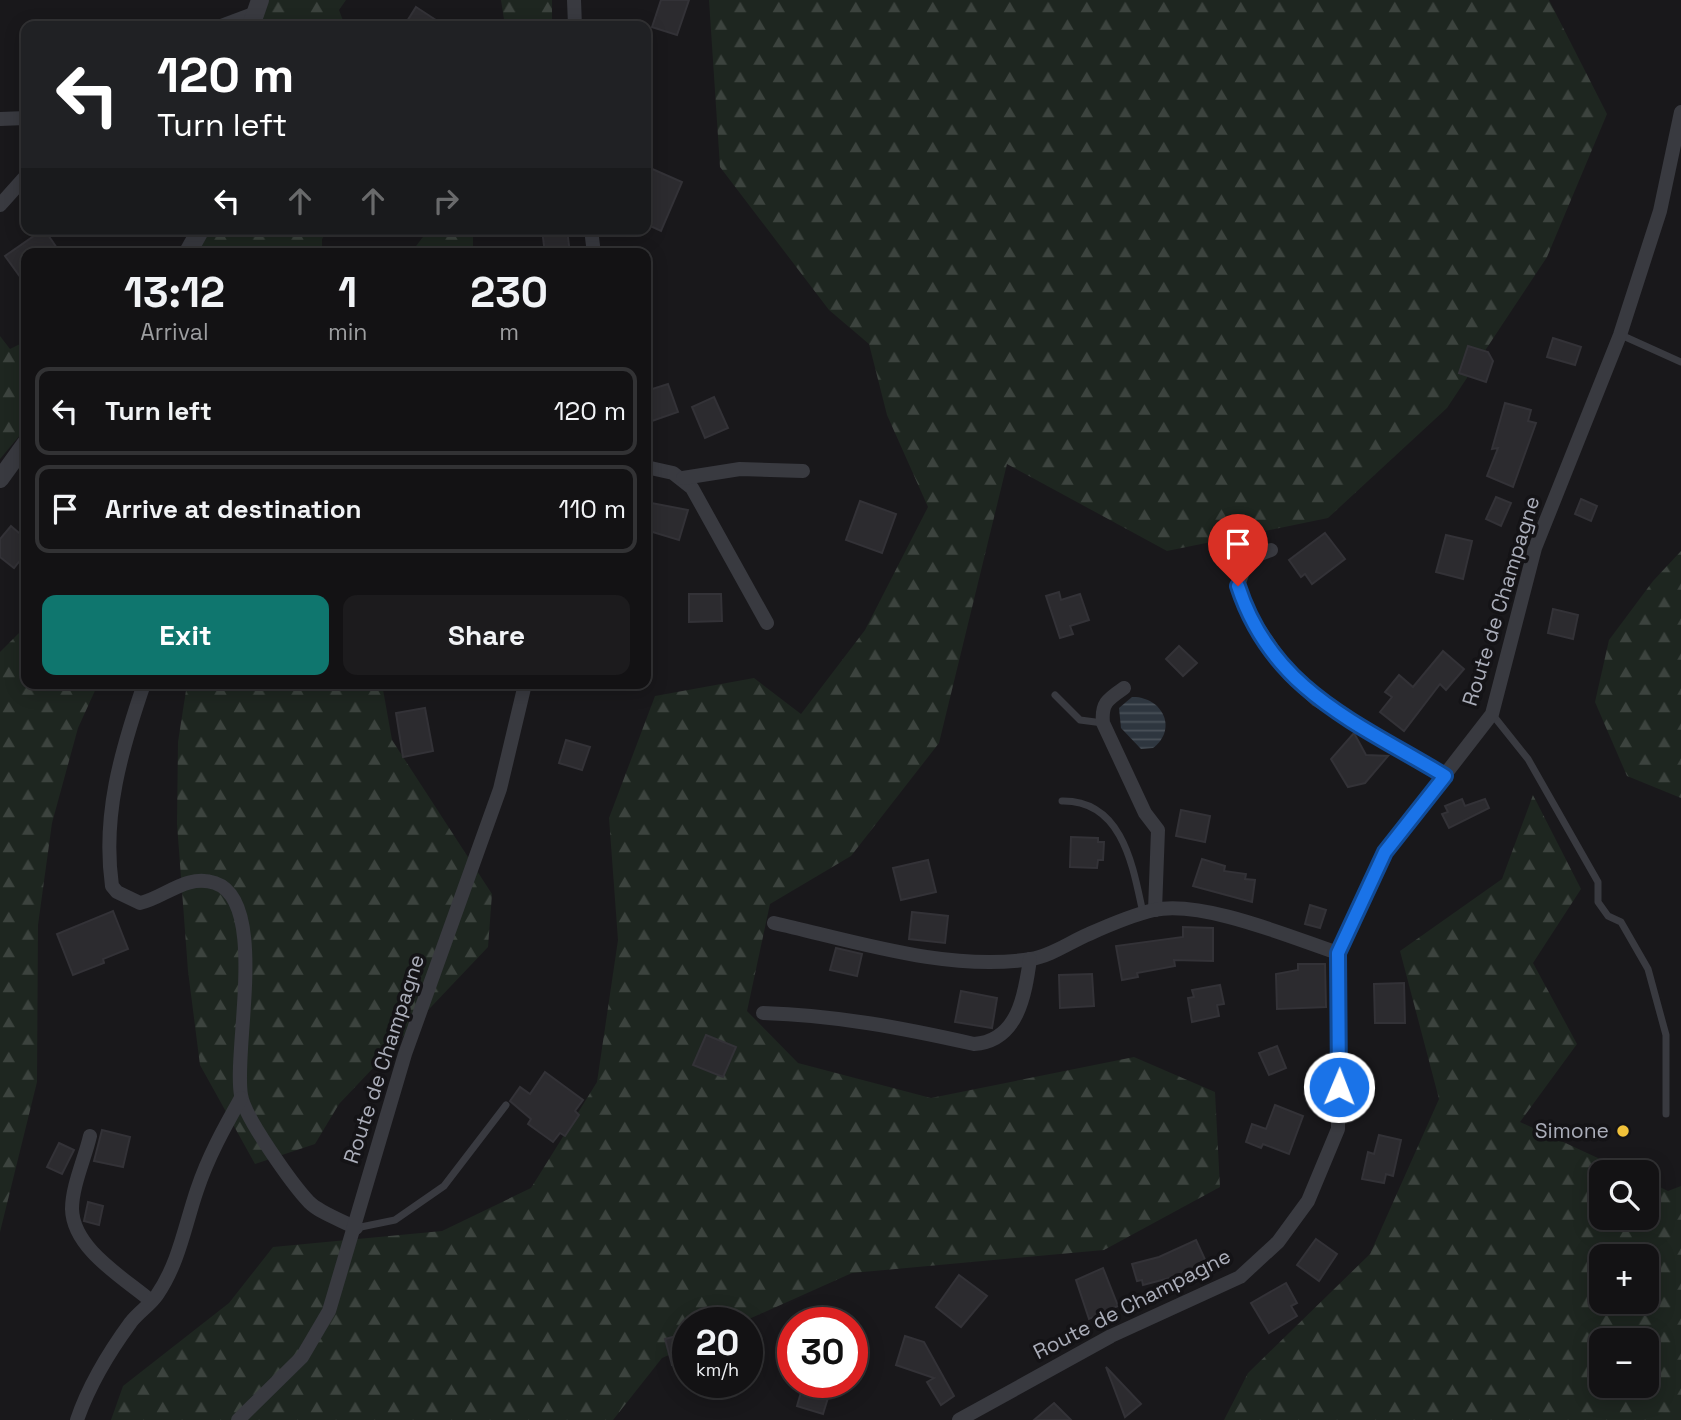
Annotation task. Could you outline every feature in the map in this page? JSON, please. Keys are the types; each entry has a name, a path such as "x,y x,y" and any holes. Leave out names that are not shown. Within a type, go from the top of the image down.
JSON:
{"street":[{"path":"574,0 575,21"},
{"path":"234,21 255,13"},
{"name":"Route de Champagne","path":"959,1420 1111,1336 1240,1277 1278,1242 1308,1201 1338,1129 1338,953 1385,852 1492,714 1535,548 1620,335 1660,211 1681,112"},
{"path":"0,119 21,118"},
{"path":"0,205 21,182"},
{"path":"0,479 21,450"},
{"path":"651,468 684,478 740,469 803,471"},
{"path":"684,478 706,510 767,623"},
{"path":"1271,550 1247,559 1238,586 1246,610 1291,676 1317,700 1445,776"},
{"path":"1124,688 1105,701 1102,709 1103,723 1145,813 1158,830 1149,912"},
{"path":"77,1420 84,1399 108,1357 133,1320 157,1296 182,1243 197,1190 217,1141 241,1098 247,951 244,927 230,898 217,883 203,880 172,888 139,903 117,892 112,886 108,833 117,774 142,689"},
{"name":"Route de Champagne","path":"238,1420 302,1357 329,1311 405,1054 500,789 524,689"},
{"path":"774,923 923,956 989,961 1030,959 1149,912 1207,912 1338,953"},
{"path":"763,1013 864,1021 974,1044 985,1043 996,1038 1018,1016 1030,959"},
{"path":"241,1098 278,1163 311,1204 356,1227"},
{"path":"90,1136 72,1207 75,1226 89,1248 151,1301"}],"lane":[{"path":"1620,335 1681,362"},
{"path":"1055,695 1080,720 1103,723"},
{"path":"1492,714 1528,759 1598,882 1598,902 1608,916 1621,922 1648,969 1667,1035 1666,1114"},
{"path":"1062,801 1087,804 1103,814 1120,834 1130,852 1149,912"},
{"path":"356,1227 395,1220 444,1186 506,1105"}],"green space":[{"path":"269,0 346,0 339,10 343,21 259,21"},
{"path":"501,0 552,0 552,21 504,21"},
{"path":"709,0 1549,0 1607,114 1547,257 1447,408 1328,518 1167,551 1007,464 939,743 851,856 770,904 747,1011 798,1063 931,1098 1134,1057 1215,1092 1220,1187 1104,1250 852,1273 763,1313 763,1307 672,1307 672,1354 662,1358 613,1420 111,1420 123,1386 229,1303 273,1247 442,1231 531,1188 597,1082 618,940 609,818 655,696 754,678 801,714 865,630 928,507 887,415 869,344 829,310 720,167"},
{"path":"207,235 325,235 322,248 200,248"},
{"path":"424,235 473,235 473,248 415,248"},
{"path":"0,336 10,349 21,344 21,434 0,459"},
{"path":"1681,551 1681,798 1627,776 1595,702 1609,640 1653,581"},
{"path":"21,631 21,689 96,689 78,728 52,823 38,925 37,1082 0,1232 0,652"},
{"path":"186,689 383,689 392,740 492,894 488,947 339,1104 315,1144 255,1164 200,1065 188,971 177,824 178,742"},
{"path":"1533,795 1581,889 1533,963 1577,1044 1520,1122 1602,1160 1589,1160 1589,1230 1659,1230 1659,1187 1668,1191 1681,1186 1681,1420 1224,1420 1248,1373 1370,1254 1439,1099 1400,951 1502,879"}],"shaded area":[{"path":"1132,697 1151,702 1163,715 1165,731 1153,748 1141,749 1121,728 1119,708"}],"building":[{"path":"661,0 689,0 677,35 652,27"},
{"path":"416,7 437,21 407,21"},
{"path":"651,168 682,182 661,231 651,226"},
{"path":"35,235 48,235 57,248 21,248 21,278 5,256"},
{"path":"543,235 568,235 569,248 544,248"},
{"path":"1553,338 1581,347 1575,365 1547,357"},
{"path":"1468,346 1488,352 1493,361 1486,382 1459,373"},
{"path":"668,384 678,412 651,421 651,389"},
{"path":"714,397 728,428 705,438 692,407"},
{"path":"1505,403 1531,410 1528,421 1536,423 1513,487 1487,476 1498,448 1492,449"},
{"path":"1496,497 1511,503 1501,526 1486,519"},
{"path":"1581,499 1597,506 1591,521 1575,514"},
{"path":"860,501 896,514 882,553 846,540"},
{"path":"651,503 688,510 679,540 651,532"},
{"path":"11,526 21,535 21,559 14,568 0,557 0,539"},
{"path":"1325,533 1345,559 1312,584 1305,574 1301,577 1289,560"},
{"path":"1446,535 1472,541 1463,579 1436,572"},
{"path":"1059,592 1061,600 1080,594 1089,620 1070,626 1073,634 1060,638 1046,596"},
{"path":"689,594 721,594 722,621 689,622"},
{"path":"1553,609 1578,615 1573,639 1548,633"},
{"path":"1179,646 1197,663 1183,676 1166,659"},
{"path":"1443,651 1464,669 1446,690 1440,684 1404,731 1380,712 1392,697 1385,692 1399,675 1413,687"},
{"path":"425,708 433,751 403,757 396,713"},
{"path":"1354,733 1366,755 1388,756 1365,783 1348,787 1331,759"},
{"path":"566,740 590,747 582,770 559,763"},
{"path":"1462,799 1465,806 1485,799 1489,808 1449,828 1442,814 1448,812 1445,806"},
{"path":"1181,810 1210,816 1205,842 1176,836"},
{"path":"1071,837 1098,838 1098,842 1104,842 1103,860 1098,860 1097,868 1070,867"},
{"path":"1202,859 1225,866 1224,871 1246,874 1245,879 1255,880 1252,902 1193,886"},
{"path":"928,860 936,892 901,900 893,868"},
{"path":"1310,905 1326,910 1320,928 1305,924"},
{"path":"113,911 128,949 103,959 104,963 73,975 57,934"},
{"path":"912,912 948,916 945,943 909,939"},
{"path":"1183,927 1213,928 1213,961 1174,960 1175,966 1137,973 1138,977 1122,980 1116,946 1183,937"},
{"path":"836,948 862,954 857,976 830,970"},
{"path":"1298,964 1325,964 1326,1007 1277,1009 1276,974 1298,970"},
{"path":"1092,974 1094,1006 1060,1008 1059,975"},
{"path":"1404,983 1405,1023 1375,1023 1374,984"},
{"path":"1220,985 1224,1004 1217,1005 1219,1016 1192,1022 1188,998 1194,997 1192,990"},
{"path":"961,991 997,998 992,1028 955,1022"},
{"path":"706,1035 736,1047 723,1077 693,1065"},
{"path":"1277,1046 1286,1068 1269,1075 1259,1053"},
{"path":"545,1072 583,1100 575,1111 579,1115 565,1136 560,1133 553,1142 528,1124 531,1119 510,1101 520,1087 530,1094"},
{"path":"1275,1105 1303,1116 1289,1154 1263,1144 1261,1148 1246,1142 1252,1124 1266,1129"},
{"path":"102,1130 130,1137 123,1167 94,1161"},
{"path":"1379,1135 1401,1140 1393,1176 1386,1174 1384,1183 1362,1179 1368,1152 1374,1154"},
{"path":"59,1143 74,1150 62,1174 47,1167"},
{"path":"88,1202 103,1206 99,1225 84,1221"},
{"path":"1316,1239 1337,1254 1319,1281 1297,1265"},
{"path":"1196,1240 1208,1266 1179,1279 1177,1276 1143,1285 1142,1280 1137,1281 1132,1264 1159,1257"},
{"path":"1103,1268 1118,1306 1089,1319 1076,1280"},
{"path":"959,1275 987,1296 961,1327 936,1307"},
{"path":"1286,1283 1297,1303 1291,1306 1297,1316 1269,1333 1251,1303"},
{"path":"905,1336 924,1342 954,1396 941,1405 927,1382 934,1378 896,1365"},
{"path":"672,1337 672,1365 665,1339"},
{"path":"1106,1367 1141,1404 1125,1417"},
{"path":"799,1398 828,1398 823,1414 797,1406"},
{"path":"1054,1403 1071,1420 1034,1420"}],"place":[{"name":"Simone","path":"1623,1131"}],"route":[{"path":"1238,586 1246,610 1266,644 1291,676 1317,700 1445,776 1385,852 1338,953 1339,1087"}]}
